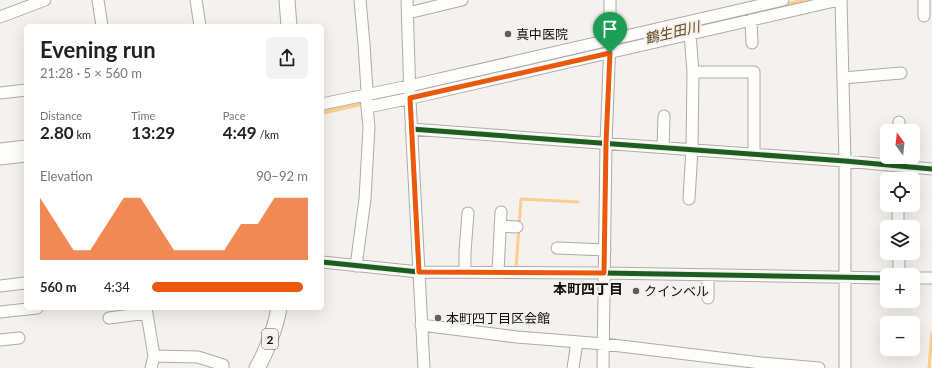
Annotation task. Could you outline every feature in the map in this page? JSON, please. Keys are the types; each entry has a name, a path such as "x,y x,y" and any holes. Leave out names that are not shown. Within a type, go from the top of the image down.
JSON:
{"main road":[{"path":"287,0 289,24"},
{"name":"2","path":"257,368 262,360 279,310"}],"street":[{"path":"0,17 45,0"},
{"path":"98,0 102,24"},
{"path":"196,0 200,24"},
{"path":"356,266 365,199 369,127 360,0"},
{"path":"407,0 411,129 424,368"},
{"path":"408,13 462,0"},
{"path":"603,368 606,143 610,47 610,0"},
{"path":"324,104 367,101 610,47 783,0"},
{"path":"610,47 690,34 840,0 845,161 844,368"},
{"path":"924,0 924,16"},
{"path":"751,20 752,43"},
{"path":"690,34 693,72 690,199"},
{"path":"693,72 754,72 754,154"},
{"path":"843,78 901,73"},
{"path":"0,93 24,90"},
{"path":"663,147 664,116"},
{"path":"411,129 845,161 880,162"},
{"path":"0,149 24,146"},
{"path":"0,149 24,155"},
{"path":"909,164 932,169"},
{"path":"498,272 501,212"},
{"path":"464,272 468,213"},
{"path":"500,226 517,227"},
{"path":"557,248 605,250"},
{"path":"324,262 419,272 604,273 880,278"},
{"path":"708,275 708,298"},
{"path":"920,278 932,278"},
{"path":"0,286 24,283"},
{"path":"0,312 24,309"},
{"path":"109,318 146,310 154,356 151,368"},
{"path":"421,325 517,337 604,344 761,363 819,368"},
{"path":"0,340 19,338"},
{"path":"573,368 577,342"},
{"path":"154,356 198,357 223,365 223,368"}],"water":[{"name":"鶴生田川","path":"797,0 826,0 324,115 324,108"}],"waterway":[{"path":"516,269 521,199 578,202"},
{"path":"929,368 932,333"}],"cycle path":[{"path":"411,129 845,161 932,169"},
{"path":"324,262 419,272 604,273 880,278"}],"place":[{"name":"真中医院","path":"508,34"},
{"name":"クインベル","path":"636,291"},
{"name":"本町四丁目区会館","path":"438,318"}],"district":[{"name":"本町四丁目","path":"588,288"}],"route":[{"path":"610,53 606,143 604,273 419,272 410,98 610,53"}]}
